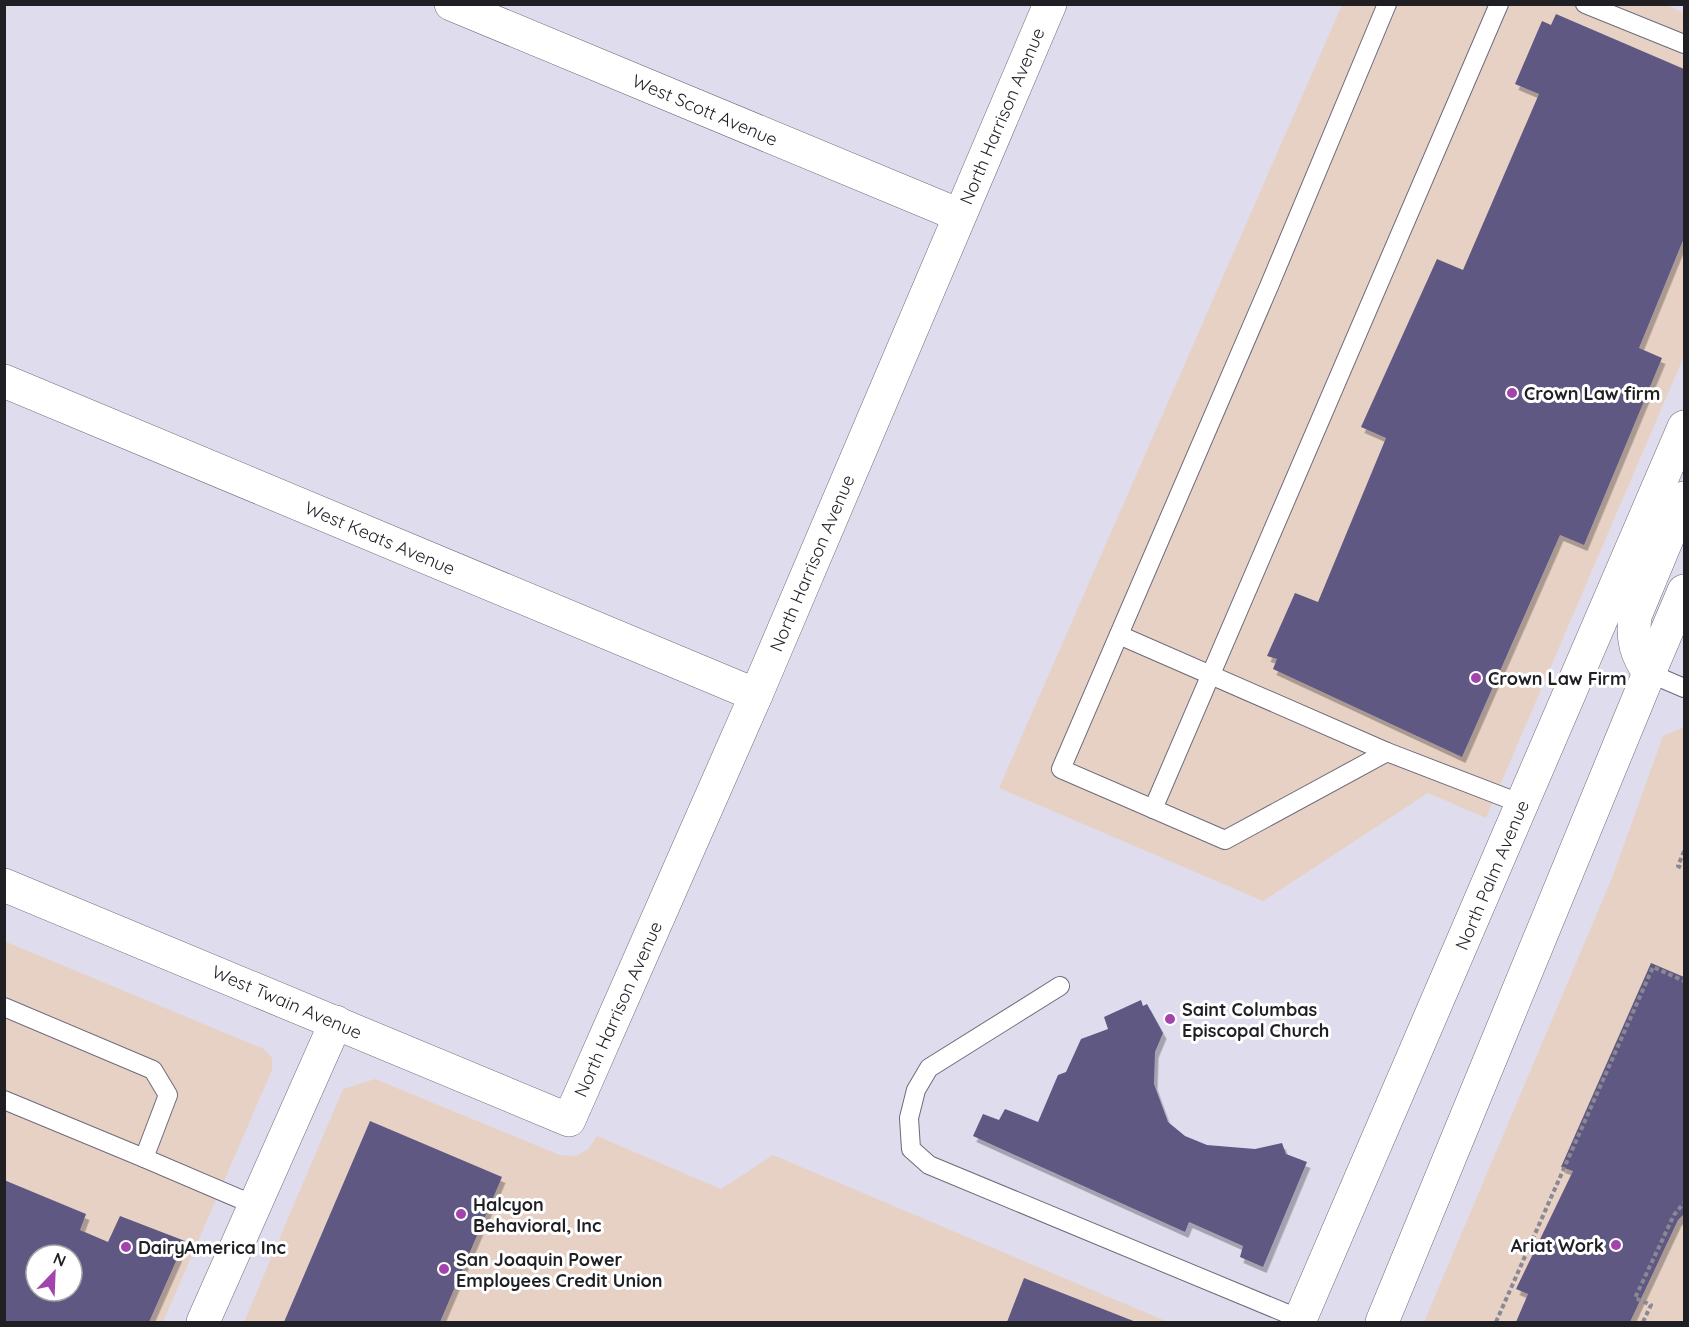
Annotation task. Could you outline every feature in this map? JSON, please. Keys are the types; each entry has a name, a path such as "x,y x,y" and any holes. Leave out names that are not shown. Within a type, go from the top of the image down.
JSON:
{"street":[{"name":"West Scott Avenue","path":"451,4 959,215"},
{"name":"North Harrison Avenue","path":"569,1120 756,695 1050,4"},
{"name":"West Keats Avenue","path":"4,381 756,695"},
{"name":"North Palm Avenue","path":"1299,1321 1684,427"},
{"path":"1649,673 1638,655 1633,634 1635,616 1684,498"},
{"path":"1382,1323 1649,673 1683,600"},
{"name":"West Twain Avenue","path":"4,885 569,1120"},
{"path":"203,1323 336,1023"}],"lane":[{"path":"1387,4 1061,770 1225,840 1387,752"},
{"path":"1153,809 1499,4"},
{"path":"1585,4 1684,44"},
{"path":"1119,635 1387,752 1522,804"},
{"path":"1649,673 1684,688"},
{"path":"1060,986 928,1068 916,1090 909,1118 911,1149 929,1165 1299,1321"},
{"path":"4,1007 153,1070 168,1095 144,1158"},
{"path":"4,1100 254,1206"}],"path":[{"path":"1684,851 1678,866 1684,869"},
{"path":"1496,1323 1653,967 1684,981"},
{"path":"1643,1323 1651,1305 1635,1298 1674,1215 1684,1203"}],"shaded area":[{"path":"1664,4 1684,13 1684,356 1486,818 1428,793 1263,901 999,788 1342,5"},
{"path":"1684,727 1684,1322 1424,1322 1612,878 1663,736"},
{"path":"4,941 264,1049 272,1058 272,1070 163,1322 5,1322"},
{"path":"375,1079 560,1155 576,1156 588,1149 597,1136 721,1189 773,1155 1168,1322 244,1322 343,1089"}],"building":[{"name":"Crown Law firm","path":"1556,14 1684,69 1684,238 1639,348 1662,358 1584,545 1560,535 1462,757 1273,669 1277,659 1267,656 1295,593 1318,602 1386,438 1361,427 1437,259 1463,270 1539,94 1515,84 1542,21 1551,25"},
{"path":"1651,963 1684,977 1684,1214 1678,1220 1630,1322 1516,1322 1528,1294 1516,1289 1573,1171 1561,1167"},
{"path":"1141,1000 1143,1006 1147,1004 1163,1033 1155,1052 1154,1084 1168,1122 1185,1136 1207,1145 1255,1149 1282,1143 1286,1154 1307,1162 1263,1267 1240,1257 1243,1246 1189,1222 1185,1232 973,1136 983,1114 999,1120 1005,1109 1038,1122 1058,1075 1066,1072 1081,1039 1108,1029 1104,1017"},
{"path":"370,1121 502,1177 440,1322 284,1322"},
{"path":"4,1180 86,1214 80,1230 108,1242 120,1216 185,1241 149,1322 4,1322"},
{"path":"1024,1278 1136,1322 1007,1322"}],"place":[{"name":"Crown Law firm","path":"1512,393"},
{"name":"Crown Law Firm","path":"1476,678"},
{"name":"Saint Columbas Episcopal Church","path":"1170,1019"},
{"name":"Halcyon Behavioral, Inc","path":"461,1214"},
{"name":"Ariat Work","path":"1616,1245"},
{"name":"DairyAmerica Inc","path":"126,1247"},
{"name":"San Joaquin Power Employees Credit Union","path":"444,1269"}]}
